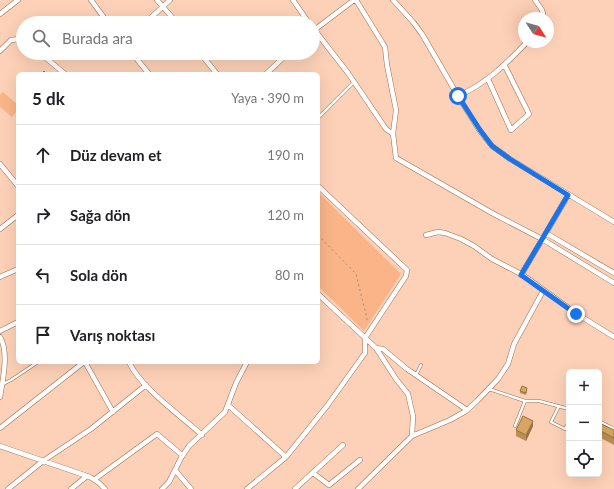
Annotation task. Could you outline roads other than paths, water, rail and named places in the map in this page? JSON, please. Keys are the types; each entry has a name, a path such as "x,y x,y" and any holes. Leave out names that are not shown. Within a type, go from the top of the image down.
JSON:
{"street":[{"path":"0,14 18,0"},
{"path":"91,0 103,16"},
{"path":"157,0 171,16"},
{"path":"152,16 170,0"},
{"path":"294,0 304,16"},
{"path":"320,25 354,0 385,46 387,65 396,110 393,134 396,158 492,213 542,239 614,283"},
{"path":"393,0 422,34 458,96 492,146 510,159 614,222"},
{"path":"535,0 542,12"},
{"path":"0,51 11,40 16,39"},
{"path":"320,39 354,82 386,129 393,134"},
{"path":"458,96 474,89 488,79 505,66 522,48"},
{"path":"48,60 63,72"},
{"path":"138,60 147,72"},
{"path":"206,60 215,72"},
{"path":"270,72 281,60"},
{"path":"488,79 511,130 530,114 505,66"},
{"path":"0,164 16,184"},
{"path":"247,489 286,457 327,406 365,353 365,338 394,292 404,280 407,270 320,188"},
{"path":"521,275 568,195"},
{"path":"0,229 16,217"},
{"path":"426,235 438,232 461,239 474,246 492,259 521,275 576,314 614,337"},
{"path":"546,233 614,273"},
{"path":"0,277 16,270"},
{"path":"358,489 412,436 450,420 467,410 478,401 504,372 516,340 543,291"},
{"path":"320,296 376,348 396,379 408,394 414,416 412,436"},
{"path":"0,331 16,323"},
{"path":"0,336 5,351 0,397"},
{"path":"376,348 383,349 416,375 467,410"},
{"path":"0,428 82,364"},
{"path":"86,364 113,412"},
{"path":"130,364 146,385 202,435"},
{"path":"162,489 169,482 182,455 189,446 225,412 236,383 246,364"},
{"path":"8,489 43,461 91,429 146,385"},
{"path":"228,405 286,457"},
{"path":"95,479 157,434 182,455"},
{"path":"295,489 343,444"},
{"path":"0,446 95,479 105,489"},
{"path":"313,473 329,485 360,460"},
{"path":"175,470 190,489"},
{"path":"71,489 87,476"}],"lane":[{"path":"320,116 354,82"},
{"path":"2,384 11,380 35,364"},
{"path":"416,375 421,365"},
{"path":"489,389 525,401 539,401 566,409"},
{"path":"515,426 525,401"},
{"path":"559,406 551,422 565,429 566,427"},
{"path":"602,423 614,429"}]}
